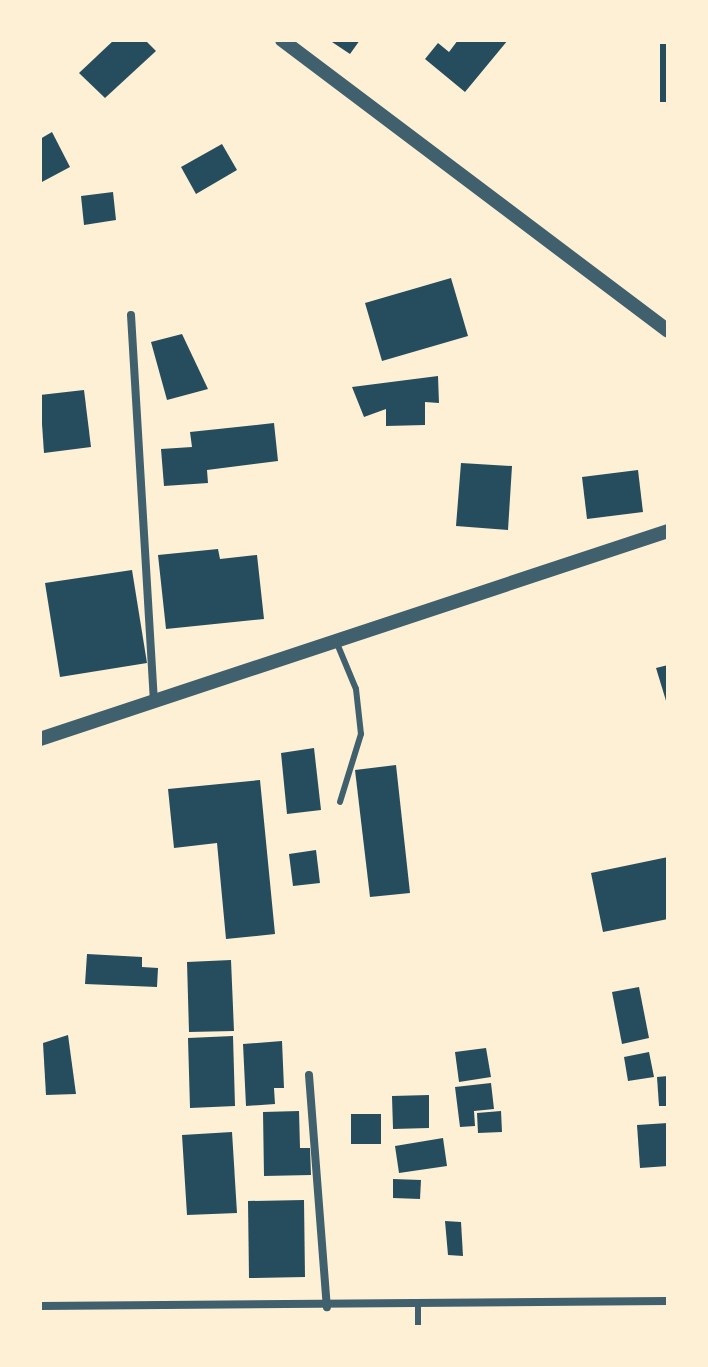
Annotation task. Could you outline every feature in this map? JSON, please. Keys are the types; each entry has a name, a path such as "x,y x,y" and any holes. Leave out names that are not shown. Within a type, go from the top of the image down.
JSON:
{"street":[{"path":"282,40 668,331"},
{"path":"131,315 154,700"},
{"path":"40,739 668,531"},
{"path":"309,1075 327,1307"},
{"path":"40,1306 327,1307 418,1302 668,1301"}],"lane":[{"path":"336,641 361,724 340,802"},
{"path":"418,1302 418,1327"}],"building":[{"path":"114,40 145,40 156,51 105,98 79,73"},
{"path":"329,40 360,40 350,54"},
{"path":"458,40 508,40 465,92 425,59 438,43 449,52"},
{"path":"660,44 668,44 668,102 660,102"},
{"path":"52,132 70,167 40,183 40,139"},
{"path":"222,144 237,170 196,194 181,167"},
{"path":"113,192 116,220 84,225 81,196"},
{"path":"451,278 468,336 382,361 365,303"},
{"path":"182,334 208,389 167,400 151,342"},
{"path":"438,376 439,403 425,402 425,425 386,426 386,409 364,417 352,387"},
{"path":"84,390 91,447 44,453 40,395"},
{"path":"274,423 278,461 207,470 208,483 164,486 161,449 192,447 190,432"},
{"path":"461,463 512,466 508,530 456,526"},
{"path":"638,470 643,512 587,519 582,477"},
{"path":"218,549 220,559 257,555 264,619 166,629 158,555"},
{"path":"132,570 147,663 60,677 45,583"},
{"path":"668,665 668,704 667,704 656,668"},
{"path":"314,748 321,810 287,814 281,753"},
{"path":"396,765 410,893 370,897 355,770"},
{"path":"260,780 275,934 226,939 217,843 174,848 168,789"},
{"path":"316,850 320,883 293,886 289,854"},
{"path":"668,857 668,919 603,932 591,873"},
{"path":"87,954 142,957 142,967 158,968 157,987 85,984"},
{"path":"231,960 234,1031 189,1032 187,962"},
{"path":"639,987 649,1038 622,1044 612,992"},
{"path":"68,1035 76,1094 46,1095 43,1043"},
{"path":"233,1036 235,1106 190,1108 188,1038"},
{"path":"282,1041 284,1088 274,1088 275,1104 246,1106 243,1044"},
{"path":"486,1048 491,1077 459,1082 455,1052"},
{"path":"649,1052 654,1077 628,1081 624,1057"},
{"path":"668,1076 668,1106 659,1106 657,1077"},
{"path":"491,1083 494,1109 474,1111 475,1126 460,1127 455,1087"},
{"path":"429,1095 429,1128 393,1129 392,1096"},
{"path":"299,1111 300,1148 310,1148 311,1175 264,1176 263,1112"},
{"path":"501,1111 502,1132 478,1133 477,1113"},
{"path":"351,1114 381,1114 381,1144 351,1144"},
{"path":"668,1123 668,1166 640,1168 637,1125"},
{"path":"232,1132 237,1213 187,1215 182,1135"},
{"path":"443,1138 447,1166 399,1173 395,1146"},
{"path":"393,1179 421,1180 420,1199 393,1198"},
{"path":"304,1200 305,1277 249,1278 248,1201"},
{"path":"445,1221 461,1222 463,1256 448,1255"}]}
